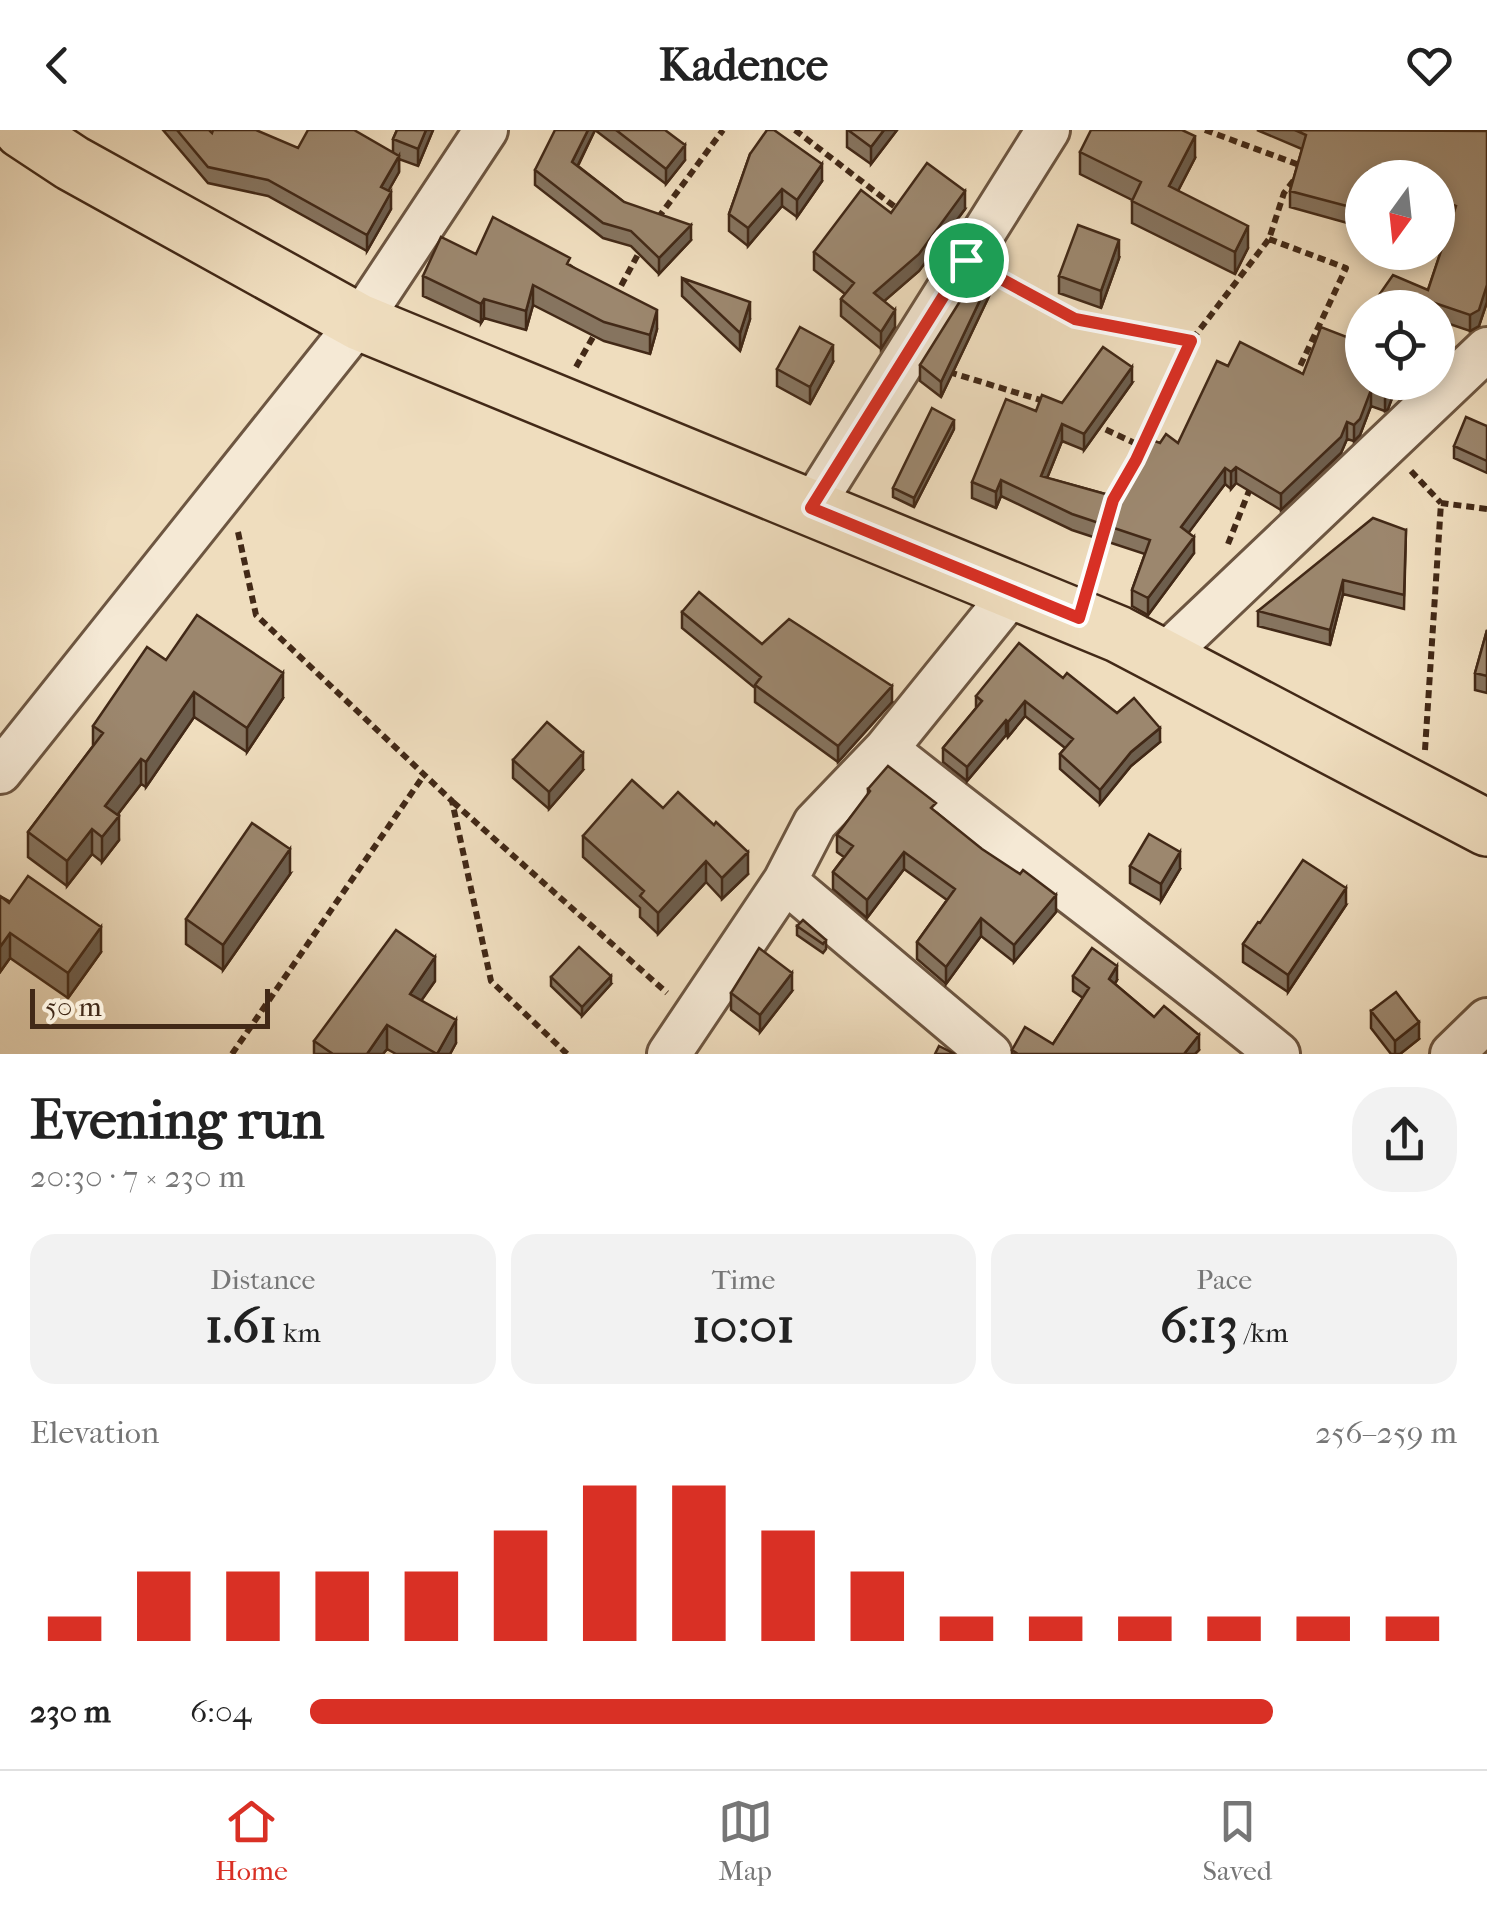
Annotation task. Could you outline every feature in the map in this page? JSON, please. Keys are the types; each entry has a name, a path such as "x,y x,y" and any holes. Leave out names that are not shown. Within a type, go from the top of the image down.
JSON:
{"main road":[{"path":"22,130 72,163 359,322 1079,618 1487,828"}],"street":[{"path":"0,772 359,322 486,130"},
{"path":"811,508 1048,130"},
{"path":"1162,658 1487,349"},
{"path":"669,1054 786,881 815,822 886,749 1013,592"},
{"path":"886,749 1278,1054"},
{"path":"786,881 990,1054"},
{"path":"1452,1054 1487,1020"}],"path":[{"path":"657,221 723,130"},
{"path":"795,130 908,216"},
{"path":"1205,130 1317,173"},
{"path":"1079,618 1113,500 1143,447 1191,341 1269,239 1284,193 1310,154"},
{"path":"1455,234 1470,241"},
{"path":"611,304 648,238"},
{"path":"1269,239 1346,268 1290,390"},
{"path":"966,260 1075,319 1191,341"},
{"path":"556,404 602,320"},
{"path":"905,358 1062,409"},
{"path":"1078,416 1143,447"},
{"path":"1226,550 1254,476"},
{"path":"228,487 256,615 452,801 694,1017"},
{"path":"1422,794 1441,503 1487,509"},
{"path":"232,1054 424,775"},
{"path":"452,801 491,981 567,1054"}],"building":[{"path":"177,130 256,130 298,148 308,130 354,130 399,156 381,187 391,192 367,235 268,180 208,167"},
{"path":"397,130 426,130 418,149 393,139"},
{"path":"555,130 588,130 572,162 624,202 691,225 659,258 631,231 603,223 535,170"},
{"path":"616,130 665,130 685,145 666,169"},
{"path":"767,130 774,130 822,164 797,200 782,189 748,228 729,214 750,154"},
{"path":"848,130 884,130 871,147"},
{"path":"1091,130 1182,130 1195,136 1169,186 1248,226 1235,252 1132,201 1141,182 1080,152"},
{"path":"1295,130 1487,131 1487,285 1479,310 1470,315 1455,310 1455,290 1428,290 1435,270 1455,270 1455,160 1345,160 1345,206 1290,191 1306,135"},
{"path":"927,163 965,191 919,254 874,293 895,310 881,332 841,299 854,283 814,252 861,190 891,213"},
{"path":"493,217 570,258 567,264 657,310 650,335 604,322 533,285 526,311 484,299 481,304 423,276 441,237 476,254"},
{"path":"1078,225 1119,240 1101,291 1059,276"},
{"path":"979,271 991,277 941,382 920,365"},
{"path":"1393,275 1428,290 1383,290"},
{"path":"682,278 750,302 740,333"},
{"path":"800,327 833,345 810,387 777,369"},
{"path":"1321,327 1345,336 1345,400 1367,400 1360,419 1354,425 1347,422 1341,437 1281,494 1236,467 1231,472 1225,468 1181,527 1194,537 1148,598 1132,590 1150,540 1072,514 1001,480 996,492 972,482 1006,399 1036,411 1042,395 1062,403 1103,347 1132,367 1084,434 1062,424 1041,476 1116,497 1149,439 1160,443 1166,434 1178,443 1217,361 1228,366 1240,342 1303,374"},
{"path":"932,408 954,420 914,498 893,488"},
{"path":"1466,417 1487,426 1487,461 1454,446"},
{"path":"1373,518 1406,530 1404,595 1343,580 1330,630 1258,611"},
{"path":"699,592 762,644 789,619 892,686 838,746 755,685 761,677 682,612"},
{"path":"197,615 283,673 247,728 194,692 146,762 141,759 105,806 119,816 102,837 92,829 67,861 28,832 103,733 93,726 147,647 166,660"},
{"path":"1487,630 1487,676 1475,673"},
{"path":"1019,643 1063,678 1067,673 1117,713 1134,698 1160,728 1131,752 1100,790 1060,754 1073,739 1025,701 967,767 943,748 982,701 976,696"},
{"path":"547,722 583,753 549,792 513,760"},
{"path":"888,766 936,803 931,808 982,849 1020,874 1023,870 1056,895 1014,945 981,918 946,967 917,942 955,889 904,852 867,900 833,872 853,846 837,835"},
{"path":"632,780 663,808 678,792 748,852 722,878 706,861 658,913 640,896 644,891 583,836"},
{"path":"252,823 290,849 223,945 186,919"},
{"path":"1149,834 1180,852 1161,884 1130,866"},
{"path":"1303,860 1346,888 1288,975 1243,944"},
{"path":"28,876 101,927 68,973 10,933 0,947 0,896 9,903"},
{"path":"803,920 826,940 823,944 797,926"},
{"path":"396,930 435,957 410,994 456,1020 437,1054 387,1025 367,1054 333,1054 314,1041"},
{"path":"579,947 611,976 582,1007 551,977"},
{"path":"759,948 792,973 760,1015 731,993"},
{"path":"1092,948 1117,966 1109,979 1154,1017 1164,1006 1199,1035 1184,1054 1018,1054 1012,1050 1025,1027 1053,1044 1089,988 1073,976"},
{"path":"1396,992 1419,1022 1395,1041 1371,1011"},
{"path":"939,1046 955,1054 935,1054"}],"route":[{"path":"966,260 1075,319 1191,341 1136,460 1113,500 1079,618 811,508 966,260"}]}
